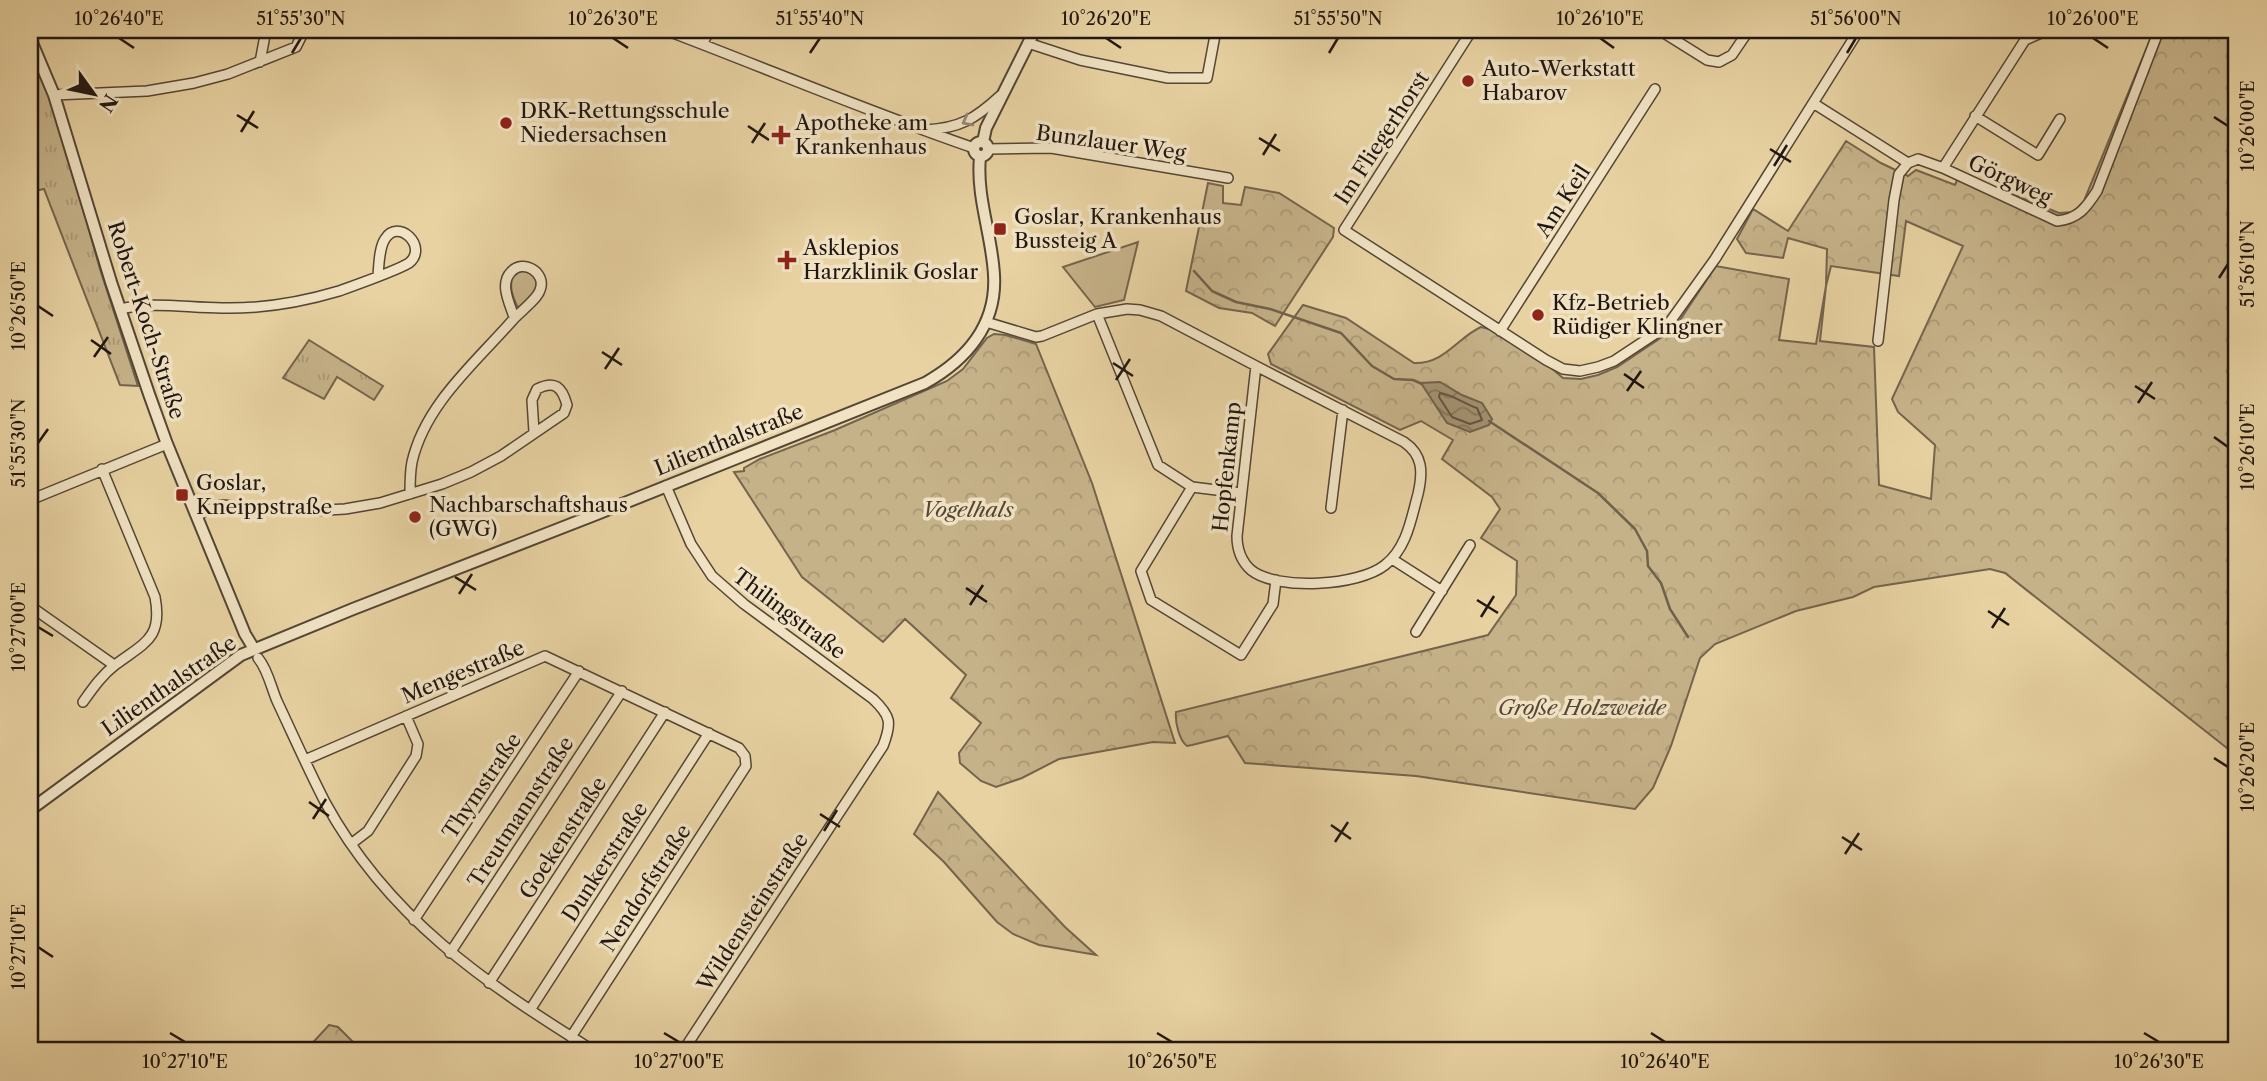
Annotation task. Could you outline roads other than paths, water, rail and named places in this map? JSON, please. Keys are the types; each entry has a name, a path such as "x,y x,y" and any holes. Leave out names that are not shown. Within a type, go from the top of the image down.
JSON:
{"street":[{"path":"260,62 266,30"},
{"path":"54,95 147,91 216,77 296,47 301,37 300,30"},
{"name":"Bunzlauer Weg","path":"665,30 922,131 981,149 1051,148 1228,178"},
{"path":"702,44 710,30"},
{"path":"981,149 986,128 1035,30"},
{"path":"1028,43 1080,60 1168,78 1207,78 1216,30"},
{"name":"Im Fliegerhorst","path":"1472,30 1344,230 1500,331"},
{"path":"1659,30 1675,34 1707,60 1719,62 1732,55 1749,30"},
{"path":"1500,331 1563,369 1580,371 1614,361 1667,326 1715,259 1859,30"},
{"path":"1943,168 2025,40 2048,30"},
{"name":"Görgweg","path":"1908,163 1919,159 2057,221 2071,220 2079,215 2097,191 2159,30"},
{"name":"Robert-Koch-Straße","path":"30,38 54,95 120,309 167,444 254,649"},
{"name":"Am Keil","path":"1500,331 1655,89"},
{"path":"922,131 960,125 985,110 1003,93"},
{"path":"1813,103 1908,163 1899,174 1894,200 1878,341"},
{"path":"1975,116 2038,155 2060,119"},
{"name":"Lilienthalstraße","path":"30,810 234,660 254,649 925,383 943,373 962,358 986,322 992,300 994,276 980,189 981,149"},
{"path":"120,309 137,304 223,308 259,306 338,291 378,275 410,262 415,254 415,246 413,239 405,232 387,235 383,241 378,275"},
{"path":"410,494 411,463 434,410 514,317 540,292 541,280 532,268 523,266 513,269 506,277 505,288 514,317"},
{"path":"986,322 1042,336 1097,314 1127,309 1151,313 1410,446 1421,462 1421,480 1407,534 1392,559 1442,591"},
{"path":"1097,314 1158,466 1192,487 1241,493"},
{"name":"Hopfenkamp","path":"1256,366 1237,536 1239,551 1251,569 1276,580 1333,582 1376,571 1392,559"},
{"path":"196,515 221,505 309,512 345,509 380,503 442,484 501,456 564,413 568,405 557,386 547,384 537,389 532,400 534,432"},
{"path":"1331,508 1343,410"},
{"path":"30,500 167,444"},
{"path":"83,702 114,665 143,647 154,632 158,614 155,597 102,470"},
{"name":"Thilingstraße","path":"666,486 691,544 712,576 744,604 873,699 889,718"},
{"path":"1192,487 1141,571 1151,600 1241,655 1273,604 1276,580"},
{"path":"1416,632 1470,545"},
{"path":"30,606 114,665"},
{"path":"254,649 326,802 351,844 386,890 450,953 489,983 594,1051"},
{"name":"Mengestraße","path":"305,760 545,656 709,733 739,748 745,756"},
{"name":"Thymstraße","path":"414,920 579,671"},
{"name":"Treutmannstraße","path":"450,953 622,691"},
{"name":"Goekenstraße","path":"489,983 665,712"},
{"path":"351,844 368,831 416,756 418,744 406,716"},
{"name":"Wildensteinstraße","path":"683,1051 883,746 888,734 889,718"},
{"name":"Dunkerstraße","path":"530,1010 709,733"},
{"name":"Nendorfstraße","path":"571,1037 746,765 745,756"}],"water":[{"path":"1440,382 1482,403 1492,419 1489,425 1470,432 1447,423 1421,383"}],"waterway":[{"path":"1194,271 1212,291 1236,302 1270,309 1341,333 1372,366 1394,379 1413,380 1422,384"},
{"path":"1489,421 1598,493 1635,529 1647,551 1648,566 1661,583 1670,609 1688,637"}],"place":[{"name":"Auto-Werkstatt Habarov","path":"1468,81"},
{"name":"DRK-Rettungsschule Niedersachsen","path":"506,123"},
{"name":"Apotheke am Krankenhaus","path":"781,135"},
{"name":"Goslar, Krankenhaus Bussteig A","path":"1000,229"},
{"name":"Asklepios Harzklinik Goslar","path":"787,260"},
{"name":"Kfz-Betrieb Rüdiger Klingner","path":"1538,315"},
{"name":"Goslar, Kneippstraße","path":"182,495"},
{"name":"Nachbarschaftshaus (GWG)","path":"415,517"}],"park label":[{"name":"Vogelhals","path":"968,510"},
{"name":"Große Holzweide","path":"1582,708"}]}
